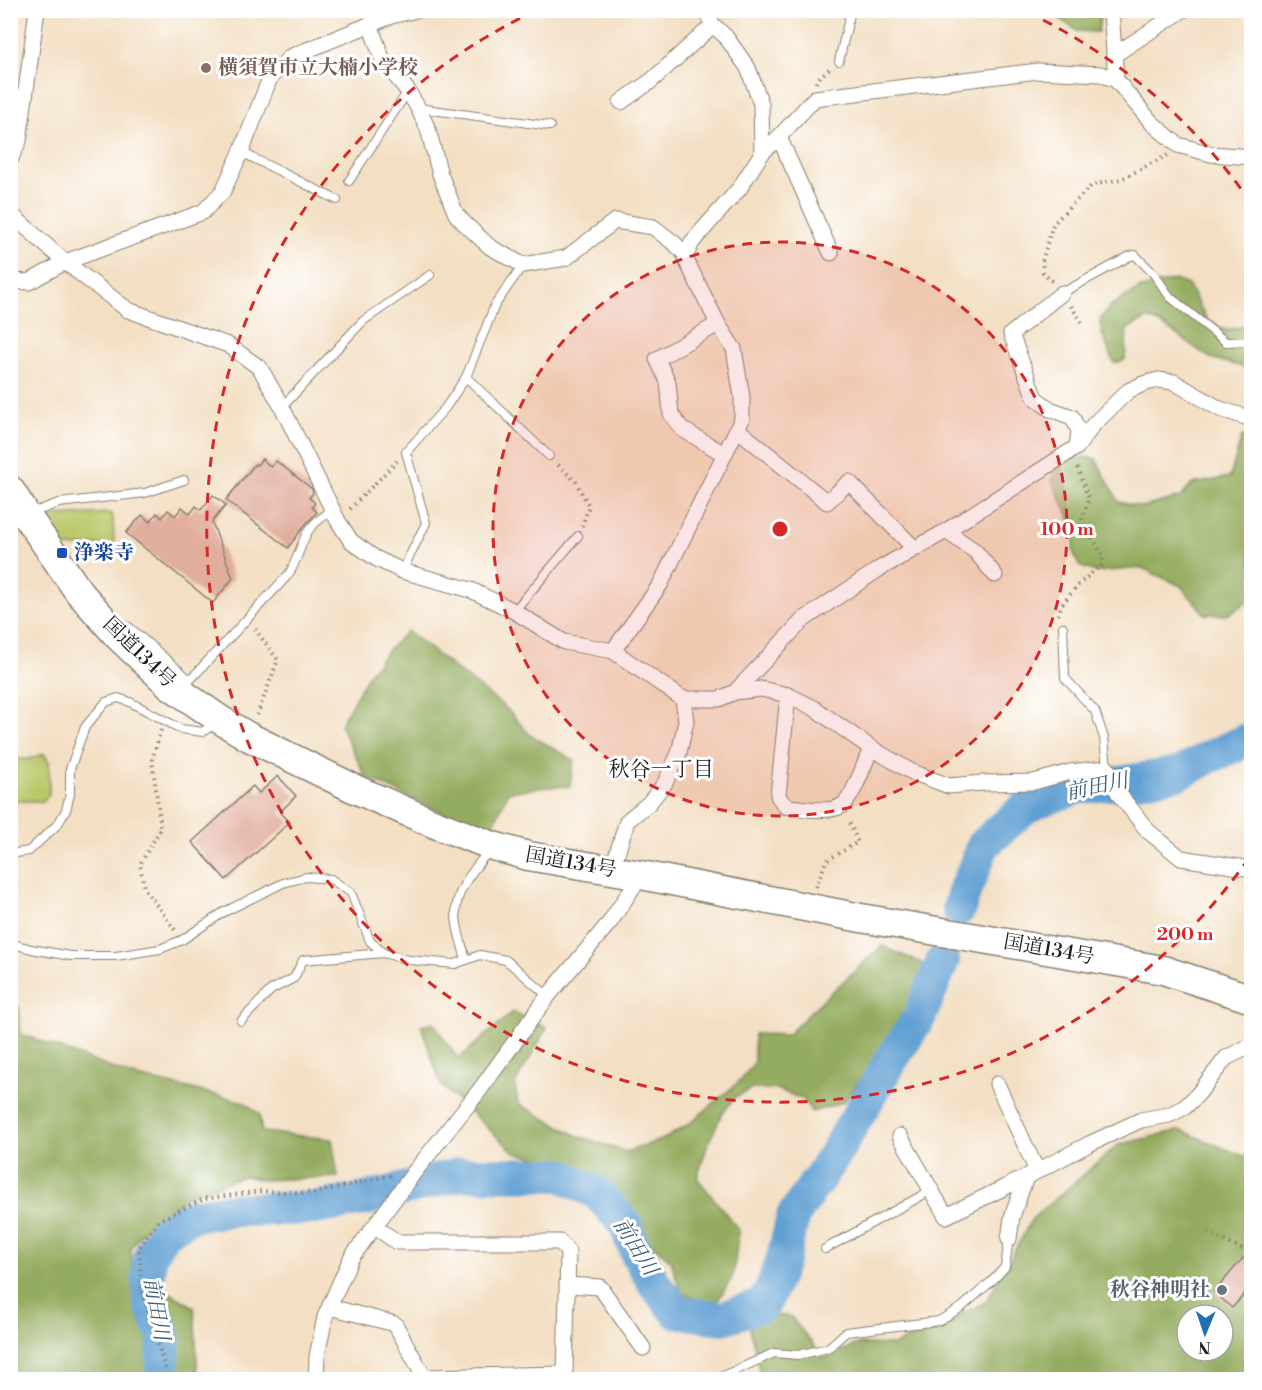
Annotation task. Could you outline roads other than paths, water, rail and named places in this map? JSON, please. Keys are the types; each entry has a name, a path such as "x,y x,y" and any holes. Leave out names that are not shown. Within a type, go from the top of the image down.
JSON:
{"highway":[{"name":"国道134号","path":"10,490 79,592 109,617 118,637 170,685 249,737 355,789 435,824 493,846 528,856 963,936 1164,970 1251,999"}],"street":[{"path":"10,160 19,141 38,10"},
{"path":"10,281 29,282 65,262 203,212 223,191 270,78 290,57 391,16 416,10"},
{"path":"705,10 713,25 726,37 748,68 761,104 762,153"},
{"path":"1111,10 1116,80"},
{"path":"1114,56 1183,10"},
{"path":"370,25 383,61 408,91 428,129 440,174 456,214 490,247 523,265 566,258 615,221 653,227 686,255"},
{"path":"621,102 651,81 713,25"},
{"path":"613,651 660,585 742,419 742,397 734,349 718,324 686,260 686,255 692,242 740,189 762,153 815,98 1038,71 1101,74 1116,80 1152,123 1178,145 1211,154 1251,157"},
{"path":"779,137 831,253"},
{"path":"10,213 65,262 128,310 228,345 260,368 282,407 335,516 351,541 375,558 402,571 471,590 514,611 564,642 613,651 683,699 719,699 735,693 761,689 788,695 814,708 871,748 912,772 949,786 1034,782 1070,772 1107,768 1119,794 1148,831 1181,858 1251,869"},
{"path":"1062,293 1011,334 1035,398 1050,409 1072,417 1079,431 1074,449"},
{"path":"718,324 657,359 668,382 671,414 682,429 724,454"},
{"path":"735,693 803,620 879,569 946,531 1074,449 1094,424 1128,391 1158,380 1174,382 1220,409 1251,419"},
{"path":"737,429 828,502 849,482 915,549"},
{"path":"946,531 975,551 995,575"},
{"path":"788,695 778,796 785,806 803,809 842,806 849,799 871,748"},
{"path":"612,870 627,821 649,803 665,783 679,753 686,721 683,699"},
{"path":"316,1380 317,1356 325,1317 351,1258 416,1170 479,1091 548,996 610,922 641,875"},
{"path":"900,1136 946,1216 1141,1120 1169,1115 1185,1107 1226,1058 1251,1045"},
{"path":"997,1084 1031,1174 1012,1216 1010,1239"},
{"path":"330,1307 395,1324 424,1377 565,1374 568,1252 560,1242 397,1242 375,1227"},
{"path":"567,1285 600,1287 643,1348"}],"lane":[{"path":"839,61 851,10"},
{"path":"348,181 408,91"},
{"path":"418,108 550,126"},
{"path":"241,152 337,200"},
{"path":"1062,293 1130,256 1136,255 1154,274 1170,297 1226,342 1251,341"},
{"path":"402,571 426,523 406,452 446,407 466,377 495,305 523,265"},
{"path":"282,407 363,321 430,275"},
{"path":"466,377 549,456"},
{"path":"26,515 59,502 145,494 184,480"},
{"path":"109,617 190,680 289,574 312,526 335,516"},
{"path":"514,611 578,536"},
{"path":"1063,627 1065,678 1095,711 1104,738 1107,768"},
{"path":"10,854 29,851 58,824 66,810 70,770 86,727 106,702 118,698 130,702 181,729 203,732 219,719"},
{"path":"466,960 458,924 457,903 465,884 493,846"},
{"path":"10,943 71,956 116,956 160,949 182,940 224,912 283,883 306,877 331,879 351,893 370,941 383,953"},
{"path":"241,1021 271,990 294,978 303,960 383,953 409,960 454,964 480,955 506,960 548,996"},
{"path":"825,1249 930,1191"},
{"path":"714,1380 774,1353 798,1355 828,1348 846,1332 939,1321 962,1307 1005,1267 1010,1239"}],"waterway":[{"name":"前田川","path":"959,909 983,845 1024,809 1076,788 1180,773 1252,738"},
{"name":"前田川","path":"162,1380 164,1336 150,1302 148,1276 150,1255 164,1232 193,1215 232,1210 315,1208 365,1199 461,1174 561,1175 597,1193 625,1224 637,1254 656,1286 677,1312 722,1318 763,1305 783,1259 793,1216 832,1159 919,1018 943,960"}],"place":[{"name":"横須賀市立大楠小学校","path":"206,68"},
{"name":"浄楽寺","path":"62,553"},
{"name":"秋谷神明社","path":"1222,1290"}],"district":[{"name":"秋谷一丁目","path":"661,770"}]}
